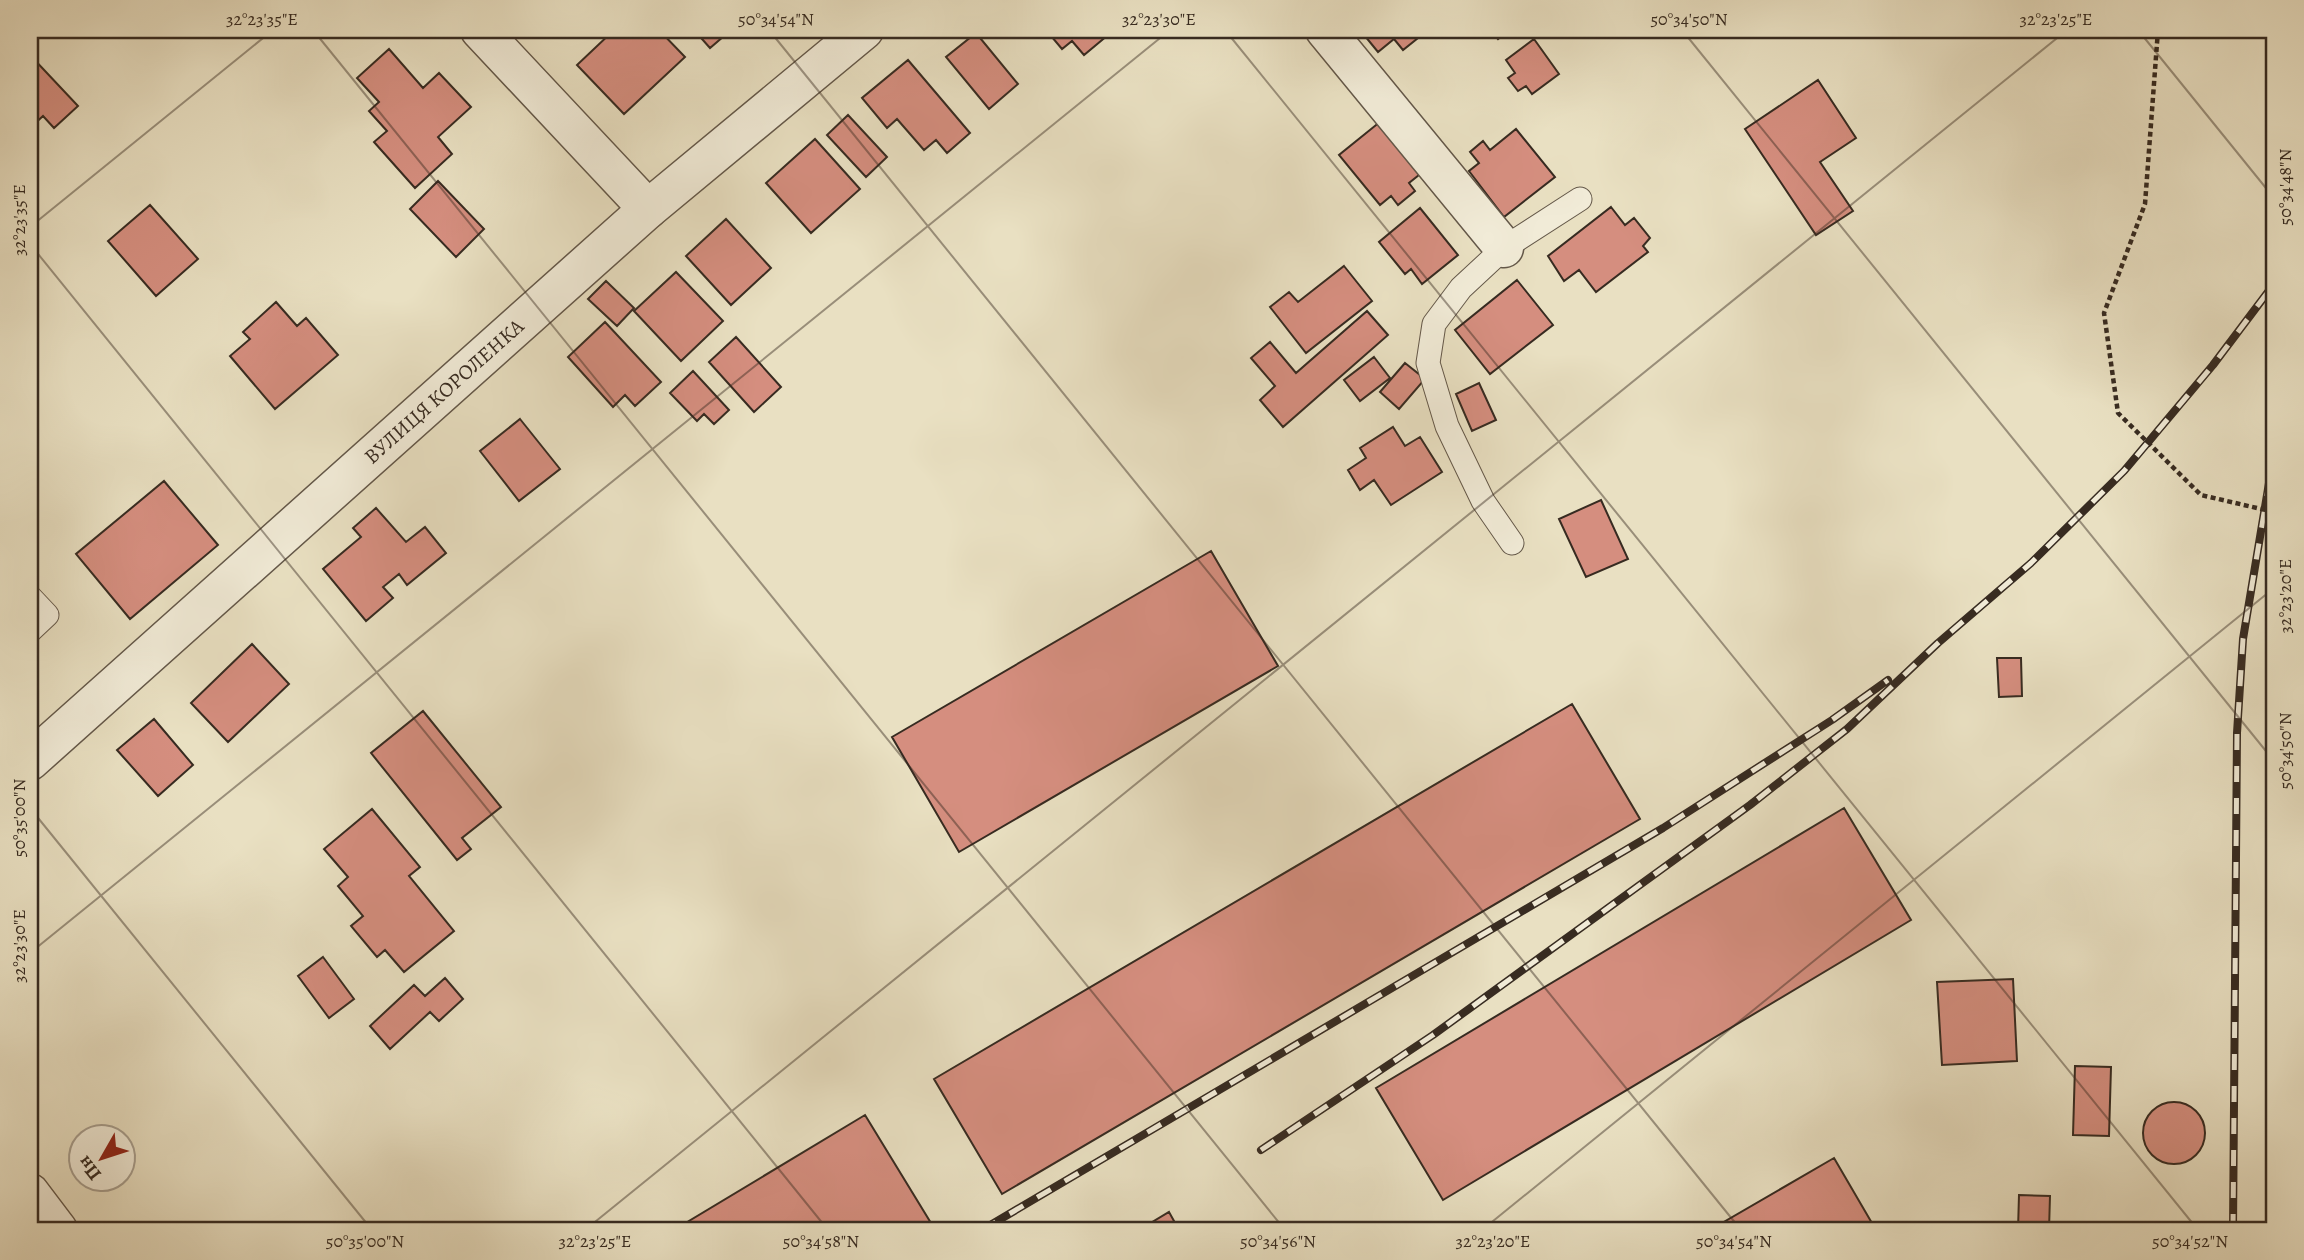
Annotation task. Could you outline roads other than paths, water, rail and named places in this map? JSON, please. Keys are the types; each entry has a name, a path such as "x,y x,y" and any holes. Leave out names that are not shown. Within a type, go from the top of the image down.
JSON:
{"street":[{"path":"480,30 648,209"},
{"name":"ВУЛИЦЯ КОРОЛЕНКА","path":"30,761 648,209 864,30"},
{"path":"1325,30 1504,248"},
{"path":"30,1193 58,1230"}],"lane":[{"path":"1512,543 1483,501 1447,426 1427,363 1434,324 1461,288 1504,248 1580,199"},
{"path":"30,597 47,615 30,631"}],"railway":[{"path":"1261,1150 1433,1035 1750,805 1847,729 1938,643 2031,563 2124,471 2213,365 2274,284"},
{"path":"2233,1230 2237,733 2243,639 2274,453"},
{"path":"982,1230 1663,828 1832,720 1888,680"}]}
